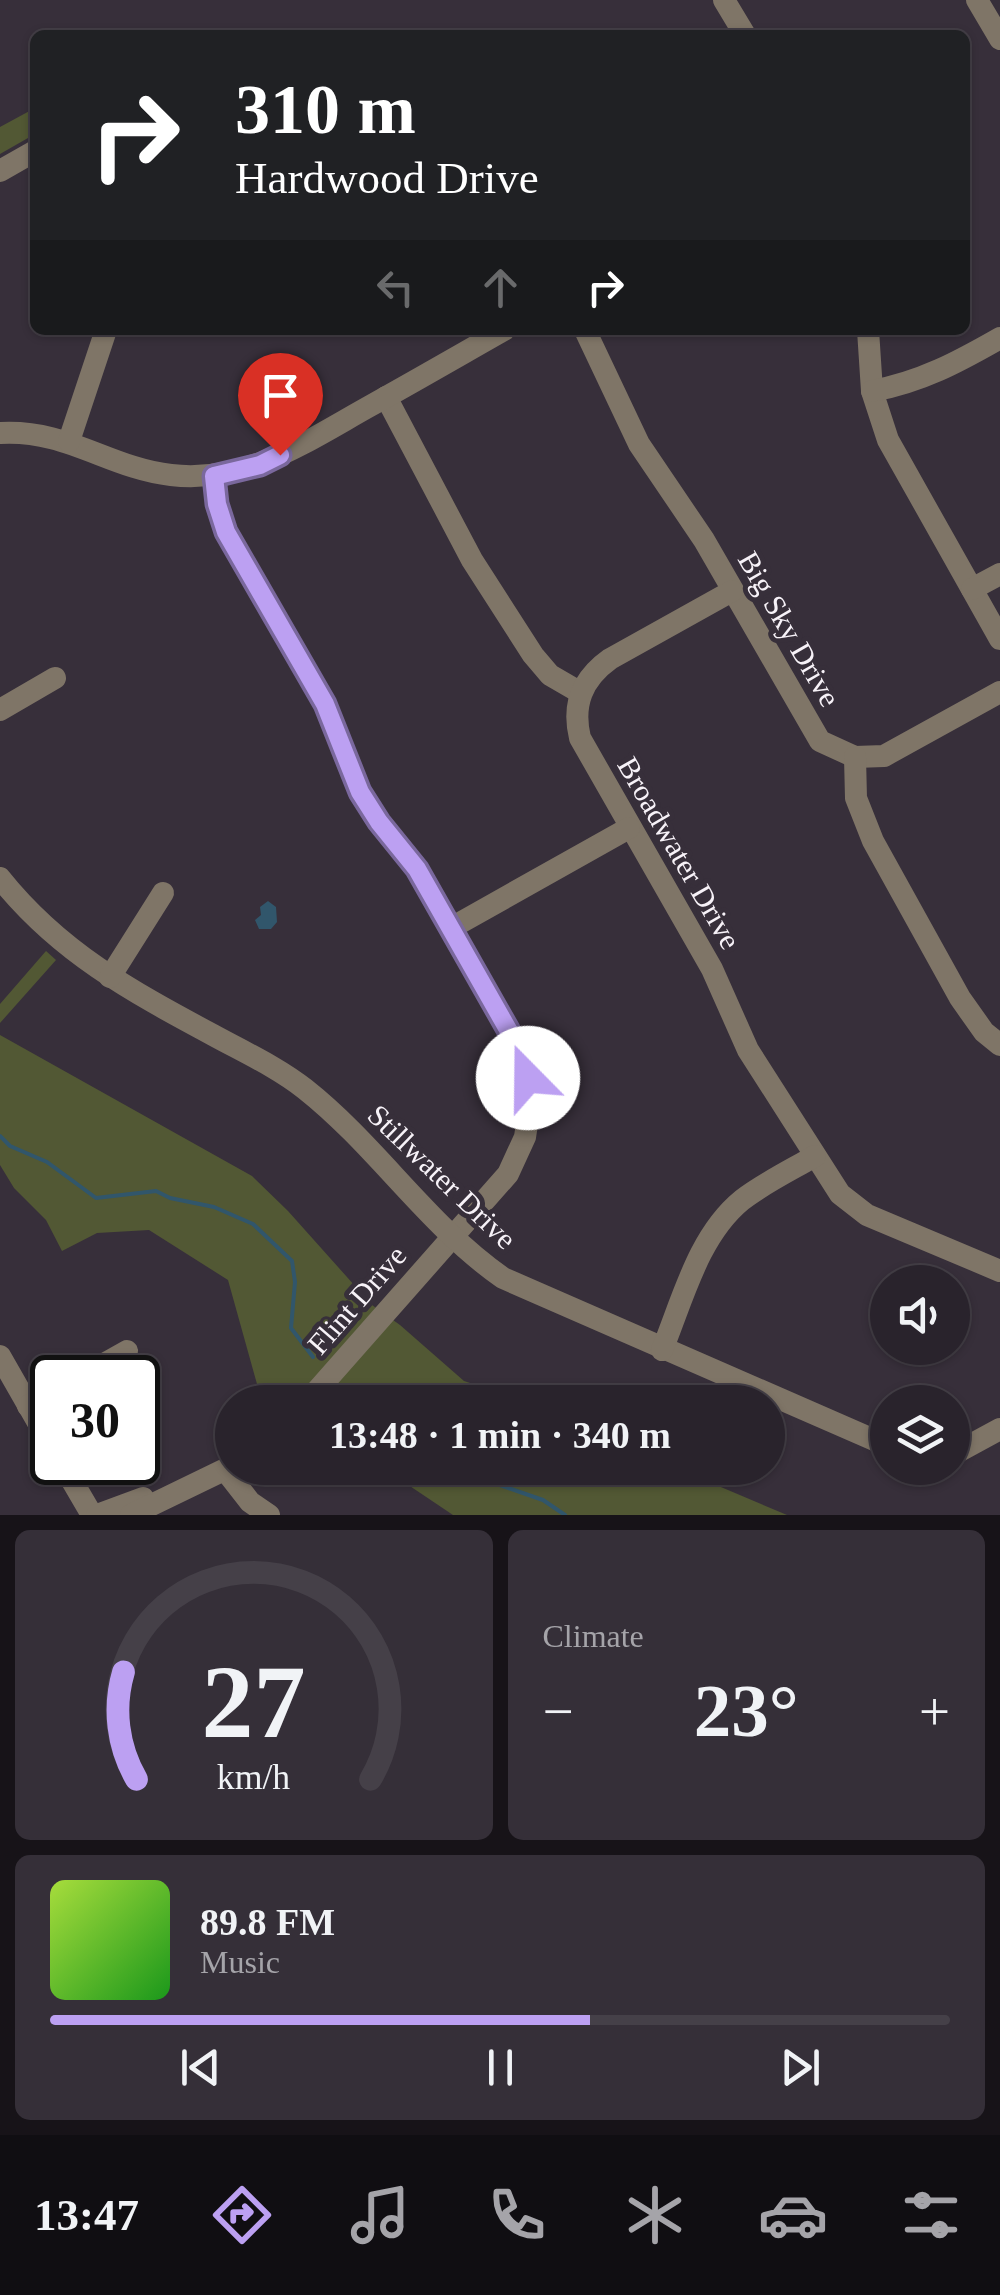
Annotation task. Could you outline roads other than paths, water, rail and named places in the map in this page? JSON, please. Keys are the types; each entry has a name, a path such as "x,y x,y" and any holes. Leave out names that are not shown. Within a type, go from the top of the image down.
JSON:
{"street":[{"path":"724,0 741,30"},
{"path":"977,0 1000,39"},
{"path":"0,171 30,154"},
{"path":"69,441 104,335"},
{"path":"0,433 69,441 159,474 214,476 260,465 495,335"},
{"name":"Big Sky Drive","path":"586,335 639,444 690,518 814,734 830,748 856,758"},
{"path":"868,335 872,390 888,440 1000,639"},
{"path":"872,390 909,384 935,374 1000,338"},
{"path":"386,397 472,560 532,655 550,675 581,693 592,673 610,659 732,591"},
{"name":"Flint Drive","path":"214,476 226,532 325,704 360,792 417,869 517,1046 528,1078 530,1104 525,1136 500,1186 322,1385"},
{"path":"972,590 1000,574"},
{"path":"0,710 55,678"},
{"path":"1000,692 884,756 856,758 856,798 873,841 960,998 984,1032 1000,1045"},
{"name":"Broadwater Drive","path":"581,693 576,718 580,738 712,969 748,1050 840,1194 854,1207 1000,1272"},
{"path":"451,928 629,828"},
{"name":"Stillwater Drive","path":"0,878 46,930 110,977 301,1086 347,1128 452,1238 492,1270 530,1292 870,1438"},
{"path":"110,977 164,893"},
{"path":"662,1350 702,1250 726,1214 760,1188 816,1156"},
{"path":"120,1355 127,1351"},
{"path":"0,1356 30,1410"},
{"path":"970,1446 1000,1430"},
{"path":"130,1515 215,1474"},
{"path":"75,1485 94,1515 199,1481"},
{"path":"240,1485 250,1502 269,1515"}],"water":[{"path":"268,901 276,907 277,922 271,929 259,929 255,920 261,915 260,907"}],"waterway":[{"path":"0,1136 10,1146 47,1162 96,1198 156,1191 170,1198 214,1207 253,1224 292,1261 295,1282 291,1328 313,1357"},
{"path":"500,1485 543,1500 565,1515"}]}
